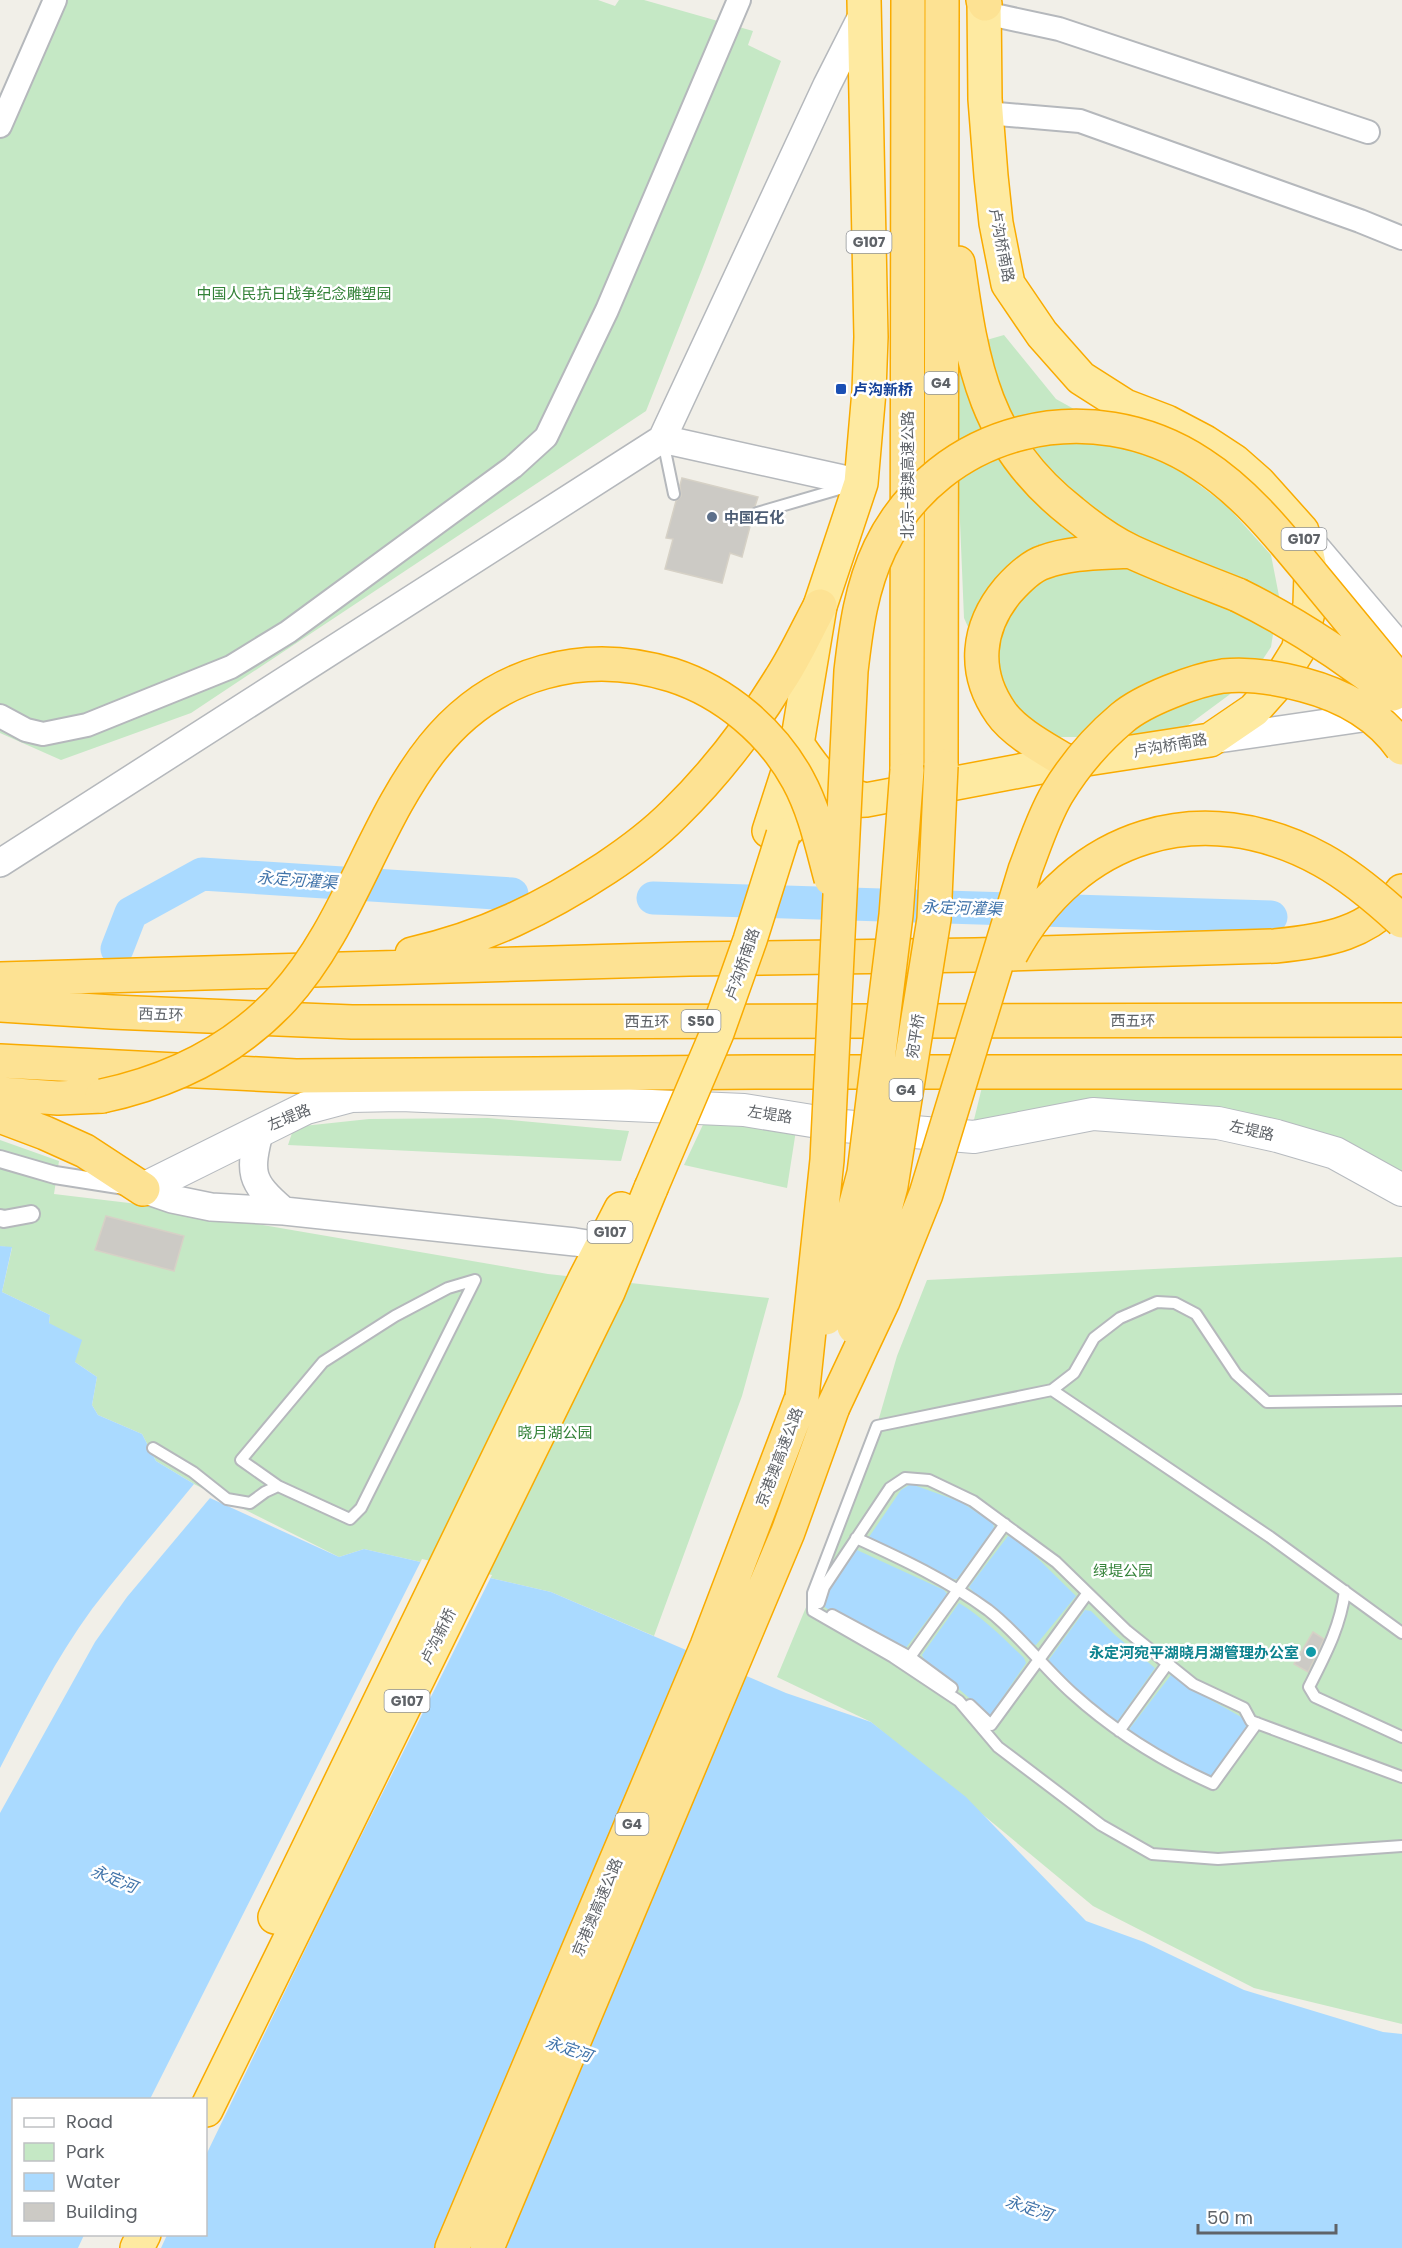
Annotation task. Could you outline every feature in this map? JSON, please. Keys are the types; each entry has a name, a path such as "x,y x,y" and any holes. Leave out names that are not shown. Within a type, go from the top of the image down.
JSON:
{"highway":[{"name":"北京-港澳高速公路","path":"802,1397 837,1282 864,1173 896,915 907,770 908,0"},
{"name":"G4","path":"941,138 942,0"},
{"name":"卢沟桥南路","path":"776,833 803,813 826,802 866,800 1067,762 1210,740 1254,710 1277,684 1298,650 1310,605 1311,573 1302,531 1259,483 1234,461 1205,442 1167,422 1125,406 1082,378 1042,334 1008,284 996,223 986,113 984,4"},
{"name":"卢沟桥南路","path":"596,1286 717,1033 750,940 797,744 820,606 861,483 871,337 864,6"},
{"path":"941,138 966,320 977,372 993,415 1010,447 1038,481 1058,501 1087,524 1130,551 1238,595 1279,615 1323,642 1402,701"},
{"name":"宛平桥","path":"833,1407 891,1186 934,919 942,766 941,138"},
{"path":"802,1397 827,1161 851,671 856,622 864,584 880,547 899,517 924,487 951,465 979,448 1009,435 1071,425 1106,427 1155,439 1201,464 1242,496 1276,532 1402,684"},
{"path":"1067,762 1027,737 1002,714 987,687 982,662 983,636 995,606 1016,581 1041,562 1077,554 1130,551"},
{"path":"343,969 436,948 504,926 569,893 627,854 673,815 723,759 782,678 820,606"},
{"path":"0,1094 58,1098 102,1096 140,1088 181,1072 224,1048 255,1025 283,998 309,966 352,891 382,827 424,757 447,731 476,705 503,687 531,675 563,666 627,664 671,675 707,690 759,728 778,749 798,780 819,834 839,908"},
{"path":"833,1407 883,1301 926,1194 1025,870 1044,819 1058,793 1088,751 1124,716 1161,696 1222,676 1252,675 1290,681 1345,699 1377,720 1402,748"},
{"path":"797,744 825,780 841,792 866,800"},
{"path":"985,1003 1011,954 1044,904 1079,870 1114,849 1157,834 1191,828 1222,828 1254,833 1286,844 1322,860 1352,879 1402,921"},
{"path":"0,979 689,959 1011,954 1275,946 1334,937 1366,924 1392,905 1402,891"},
{"name":"西五环","path":"0,1005 352,1022 1402,1020"},
{"path":"0,1061 296,1076 755,1072 1402,1072"},
{"path":"0,1116 84,1151 143,1189"},
{"name":"卢沟新桥","path":"187,2098 596,1286"},
{"name":"卢沟新桥","path":"207,2108 596,1286"},
{"name":"京港澳高速公路","path":"452,2248 707,1646 802,1397"},
{"name":"京港澳高速公路","path":"487,2248 788,1532 833,1407"}],"main road":[{"name":"左堤路","path":"143,1189 306,1108 351,1096 401,1095 744,1110 843,1126 974,1137 1093,1114 1218,1123 1277,1136 1335,1153 1402,1190"}],"street":[{"path":"0,126 56,0"},
{"path":"0,716 26,729 43,734 87,725 231,667 288,632 513,467 546,437 607,310 739,0"},
{"path":"984,4 1368,132"},
{"path":"0,863 662,439 864,6"},
{"path":"986,113 1080,121 1402,238"},
{"path":"662,439 861,483"},
{"path":"1302,531 1402,649"},
{"path":"1210,740 1402,712"},
{"path":"260,1129 252,1172 264,1194 284,1211"},
{"path":"0,1159 56,1175 143,1189 172,1199 211,1207 284,1211 614,1248"},
{"path":"0,1218 31,1214"}],"lane":[{"path":"662,439 674,494"},
{"path":"758,513 861,483"},
{"path":"153,1448 193,1472 227,1499 250,1503 278,1486 351,1519 361,1508 475,1280 448,1288 395,1316 324,1362 241,1460 278,1486"},
{"path":"1402,1400 1267,1402 1236,1374 1196,1314 1175,1303 1157,1302 1120,1318 1094,1338 1074,1372 1052,1390 877,1426 813,1593 813,1611 892,1657 958,1701 998,1747 1101,1825 1152,1854 1218,1859 1402,1846"},
{"path":"1052,1390 1270,1537 1402,1633"},
{"path":"1088,1594 992,1725 951,1688 910,1657 823,1611 819,1604 824,1587 890,1488 905,1478 929,1480 974,1501 1056,1562 1127,1630 1193,1684 1244,1708 1251,1721 1402,1778"},
{"path":"910,1657 1005,1524"},
{"path":"856,1538 958,1590 990,1612 1071,1692 1119,1731 1180,1769 1213,1784 1257,1724"},
{"path":"1345,1592 1341,1615 1332,1640 1309,1687 1315,1697 1402,1737"},
{"path":"1119,1731 1168,1663"}],"green space":[{"name":"中国人民抗日战争纪念雕塑园","path":"59,0 598,0 615,6 619,0 644,0 753,31 748,45 781,61 646,411 191,713 61,760 0,733 0,135"},
{"path":"1004,335 1056,399 1169,462 1227,506 1271,555 1279,596 1271,647 1261,662 1229,695 1187,726 1129,737 1057,737 1026,726 1000,698 964,618 954,377 976,343"},
{"path":"982,1087 1402,1089 1402,1175 1236,1116 972,1128"},
{"path":"708,1114 797,1124 787,1188 684,1165"},
{"path":"488,1118 629,1131 621,1161 288,1145 294,1127 369,1119"},
{"name":"晓月湖公园","path":"0,1140 59,1161 54,1194 146,1205 548,1274 769,1298 742,1396 654,1636 551,1592 364,1549 339,1557 194,1484 156,1461 142,1434 98,1415 92,1405 97,1377 75,1362 49,1323 50,1315 2,1292 12,1248 0,1246"},
{"name":"绿堤公园","path":"1402,1257 1402,2024 1254,1988 1093,1906 871,1722 777,1677 866,1463 897,1356 927,1280"}],"water":[{"path":"0,1246 12,1247 2,1292 50,1315 49,1323 82,1340 75,1362 97,1377 92,1405 98,1415 142,1434 156,1461 194,1484 117,1577 66,1647 0,1768"},
{"path":"911,1484 961,1502 993,1523 994,1528 957,1579 951,1579 869,1537 901,1490"},
{"name":"永定河","path":"210,1498 339,1557 364,1549 551,1592 786,1693 871,1722 966,1797 1086,1921 1144,1942 1244,1990 1383,2032 1402,2034 1402,2248 0,2248 0,1813 95,1642 127,1597"},
{"path":"1008,1536 1020,1541 1076,1596 1036,1645 1032,1644 969,1587"},
{"path":"857,1550 944,1590 947,1594 905,1649 820,1603"},
{"path":"959,1603 993,1629 1024,1658 1026,1663 990,1716 945,1677 927,1665 922,1655"},
{"path":"1085,1610 1091,1611 1115,1635 1155,1668 1117,1722 1074,1689 1048,1661"},
{"path":"1171,1675 1243,1718 1247,1728 1212,1777 1189,1769 1131,1733 1130,1728"}],"pier":[{"path":"422,1559 492,1575 335,1888 207,2153 207,2098 151,2098"},
{"path":"84,2236 167,2236 161,2248 78,2248"}],"building":[{"name":"中国石化","path":"682,478 758,497 755,506 750,511 752,519 742,557 730,553 722,583 665,569 673,539 666,538 676,501 681,496"},
{"path":"106,1216 184,1236 174,1271 95,1250"},
{"name":"永定河宛平湖晓月湖管理办公室","path":"1313,1632 1324,1639 1308,1672 1294,1664"}],"waterway":[{"name":"永定河灌渠","path":"117,949 131,913 202,874 512,894"},
{"name":"永定河灌渠","path":"653,898 1271,917"}],"place":[{"name":"卢沟新桥","path":"841,389"},
{"name":"中国石化","path":"712,517"},
{"name":"永定河宛平湖晓月湖管理办公室","path":"1311,1652"}]}
